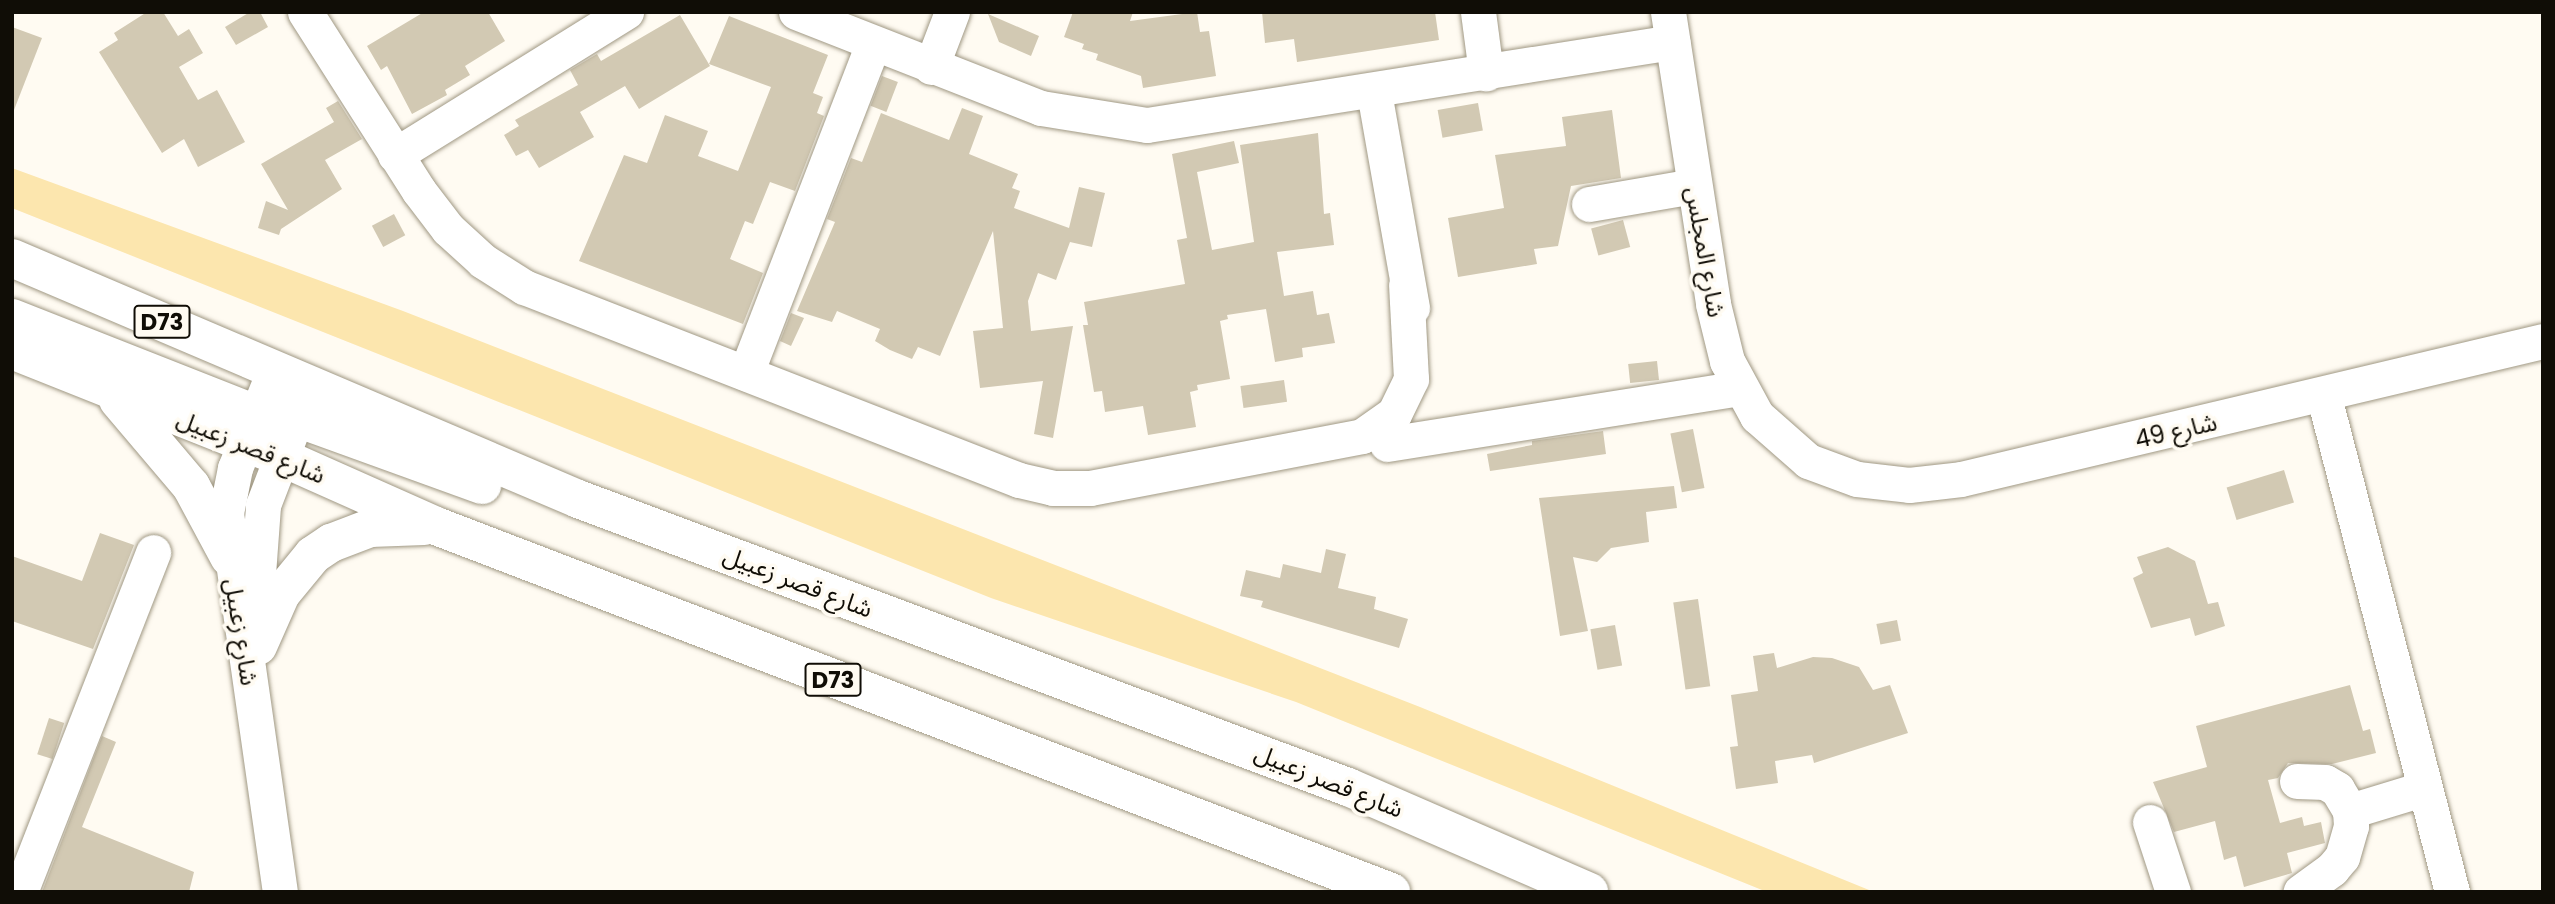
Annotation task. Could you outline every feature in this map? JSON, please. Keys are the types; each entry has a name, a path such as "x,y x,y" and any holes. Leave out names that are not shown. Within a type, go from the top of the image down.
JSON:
{"main road":[{"name":"شارع قصر زعبيل","path":"12,258 274,370 304,402 578,499 828,595 1111,696 1348,787 1584,890 1618,892"},
{"path":"12,318 251,428 262,426 304,402"},
{"name":"شارع قصر زعبيل","path":"12,350 109,391 251,428 281,457 436,526 1391,892"},
{"path":"109,391 191,486 229,557"},
{"path":"258,646 290,580 331,543 370,528 436,526"}],"street":[{"path":"305,12 395,155 448,229 483,261 524,287 1018,480 1054,488 1090,488 1280,455 1362,436 1394,414 1411,379 1406,285"},
{"path":"395,155 626,12"},
{"path":"796,12 1041,108 1147,125 1486,73 1670,27"},
{"path":"931,66 952,12"},
{"path":"1478,12 1486,73"},
{"name":"شارع المجلس","path":"1670,27 1713,304 1739,388 1758,416 1808,461"},
{"path":"746,373 873,44"},
{"path":"1374,92 1406,285 1425,362 1426,401 1404,434 1387,444"},
{"path":"1589,204 1693,186"},
{"name":"شارع 49","path":"1808,461 1857,479 1909,485 1961,479 2324,397 2543,341"},
{"path":"251,428 274,370"},
{"path":"1280,455 1387,444 1739,388"},
{"path":"2324,397 2452,892"},
{"name":"شارع زعبيل","path":"266,772 266,708 258,646 255,575 263,505 304,402"},
{"name":"شارع زعبيل","path":"251,428 228,491 229,557 266,772 280,892"},
{"path":"20,892 153,552"},
{"path":"2297,781 2325,782 2337,789 2350,811 2348,842 2342,857 2326,875 2300,892"},
{"path":"2350,811 2425,788"},
{"path":"2150,822 2173,892"}],"shaded area":[{"path":"12,168 403,311 1420,707 1874,892 1767,892 1296,702 991,598 12,208"}],"building":[{"path":"147,12 163,12 178,36 189,29 203,53 179,67 198,100 217,90 245,142 198,167 184,139 162,153 99,52 118,40 114,33"},
{"path":"250,12 260,12 268,27 236,45 225,27"},
{"path":"424,12 488,12 505,41 465,66 470,75 445,90 447,95 412,114 387,66 381,70 367,46"},
{"path":"1073,12 1133,12 1130,21 1197,12 1200,32 1209,31 1216,76 1143,88 1141,76 1096,60 1098,54 1082,49 1084,44 1064,37"},
{"path":"1262,12 1435,12 1439,40 1297,62 1294,39 1265,43"},
{"path":"988,14 1039,36 1031,56 999,42"},
{"path":"680,15 710,66 639,109 625,86 580,112 594,137 539,168 528,150 516,156 504,135 519,126 515,120 578,85 570,70 597,54 601,61"},
{"path":"729,16 828,55 813,93 823,97 817,113 824,116 795,191 770,182 753,224 745,221 730,259 763,273 743,324 579,261 624,155 647,163 665,115 708,131 698,156 738,171 771,87 709,64"},
{"path":"12,27 42,38 14,110 12,110"},
{"path":"882,76 898,82 886,112 871,106"},
{"path":"338,101 362,139 325,160 342,189 281,229 279,235 258,228 266,201 288,210 261,164 334,122 326,108"},
{"path":"1478,103 1483,131 1442,138 1438,110"},
{"path":"962,108 983,116 969,154 1018,174 1012,188 1020,191 1014,208 1069,228 1079,187 1105,193 1092,247 1070,242 1056,280 1038,273 1028,301 1031,331 1073,326 1053,438 1034,434 1043,381 980,388 973,331 1003,328 993,231 940,356 918,347 912,359 890,350 875,341 880,329 837,311 832,322 797,311 835,222 827,219 851,158 862,162 881,113 949,140"},
{"path":"1612,110 1621,178 1571,186 1558,246 1534,249 1537,264 1458,277 1448,218 1504,208 1495,155 1566,146 1562,117"},
{"path":"1318,133 1324,214 1330,213 1334,245 1277,252 1284,296 1313,291 1317,315 1329,313 1335,343 1302,348 1303,357 1275,362 1266,309 1227,315 1228,319 1220,321 1230,379 1197,385 1198,390 1190,392 1196,427 1148,435 1143,406 1105,412 1102,391 1094,392 1083,325 1088,325 1084,302 1185,284 1177,240 1187,238 1172,154 1234,141 1239,163 1197,172 1212,250 1254,242 1240,145"},
{"path":"394,214 405,235 383,247 372,226"},
{"path":"1623,220 1630,247 1598,256 1591,229"},
{"path":"791,313 804,318 791,346 780,341"},
{"path":"1657,361 1659,380 1630,383 1628,364"},
{"path":"1284,380 1287,402 1243,408 1240,386"},
{"path":"1693,429 1704,488 1682,492 1670,433"},
{"path":"1603,431 1606,454 1490,471 1487,454 1532,445 1532,441"},
{"path":"2284,470 2294,503 2237,520 2227,488"},
{"path":"1674,486 1677,508 1646,512 1649,542 1611,548 1597,562 1573,557 1588,631 1560,636 1539,498"},
{"path":"100,533 134,545 93,649 12,621 12,556 82,581"},
{"path":"2168,547 2195,561 2208,604 2218,602 2225,626 2195,636 2190,618 2151,628 2133,578 2143,573 2137,557"},
{"path":"1326,549 1346,554 1338,588 1376,597 1374,609 1408,619 1399,648 1261,607 1263,601 1240,596 1246,570 1280,578 1283,564 1321,573"},
{"path":"1698,599 1710,686 1685,690 1673,602"},
{"path":"1897,620 1901,641 1880,645 1876,624"},
{"path":"1615,625 1622,665 1597,670 1590,629"},
{"path":"1774,653 1777,668 1813,657 1832,658 1859,667 1873,690 1890,685 1908,733 1814,763 1812,755 1775,761 1778,783 1736,789 1730,747 1738,746 1731,695 1758,691 1753,656"},
{"path":"2350,685 2363,731 2370,729 2376,753 2332,764 2288,763 2278,778 2268,780 2280,823 2302,817 2304,826 2321,822 2325,843 2287,853 2292,873 2244,887 2236,856 2224,860 2215,821 2174,832 2153,782 2207,767 2196,726"},
{"path":"49,718 64,723 52,759 37,754"},
{"path":"102,736 116,742 82,827 194,872 189,892 42,892"}]}
